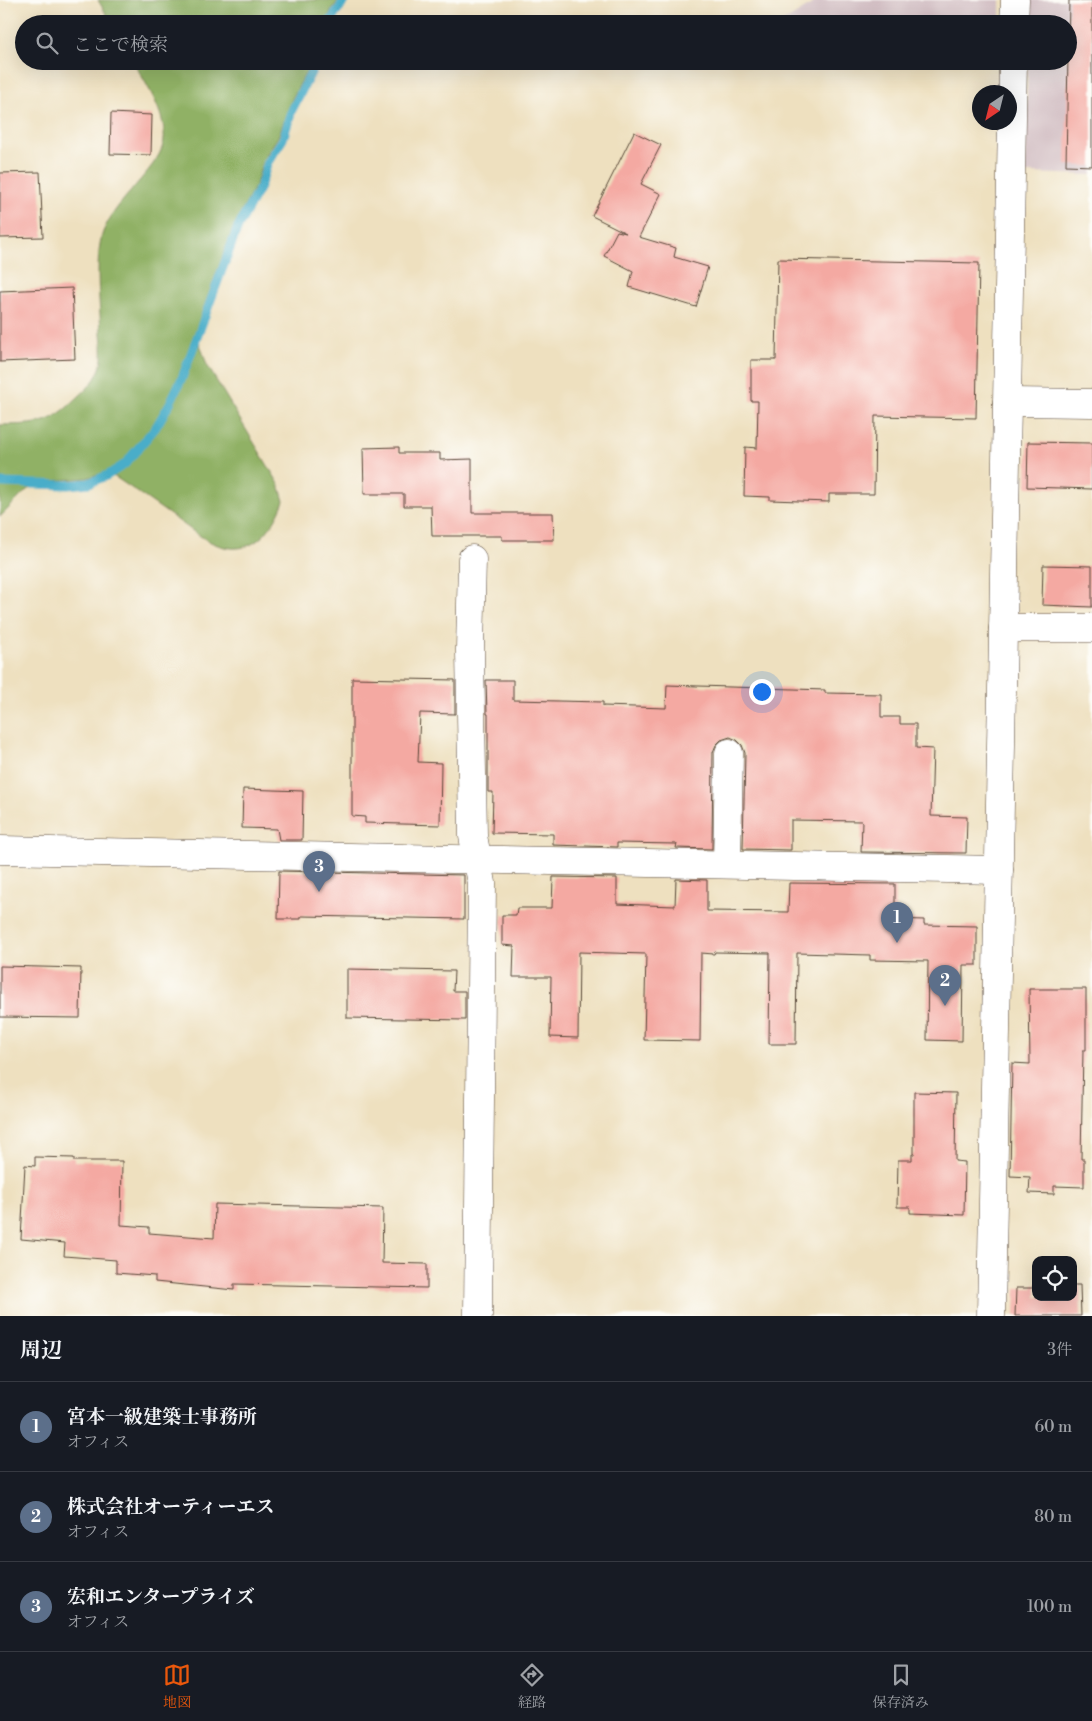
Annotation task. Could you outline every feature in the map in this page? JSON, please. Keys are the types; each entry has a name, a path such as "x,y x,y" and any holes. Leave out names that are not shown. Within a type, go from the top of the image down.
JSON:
{"street":[{"path":"1014,0 1014,15"},
{"path":"991,1316 1013,70"},
{"path":"1007,402 1092,403"},
{"path":"472,559 470,650 473,826 482,883 478,1316"},
{"path":"1003,628 1092,628"},
{"path":"727,864 729,753"},
{"path":"0,850 999,870"}],"shaded area":[{"path":"818,0 1000,0 1000,15 794,15"},
{"path":"1029,0 1092,0 1092,175 1025,173 1028,70 1077,70 1077,15 1028,15"}],"green space":[{"path":"98,0 339,0 329,15 107,15"},
{"path":"138,70 307,70 293,97 278,137 263,160 256,185 234,226 202,313 198,338 207,365 279,484 284,501 267,532 250,545 240,548 228,548 205,539 115,477 105,474 87,478 39,482 27,490 0,517 0,425 43,422 51,418 68,406 87,388 101,367 98,268 100,242 103,232 115,210 148,171 162,148 164,127 151,92"}],"building":[{"path":"1069,0 1092,0 1092,166 1066,165 1068,70 1077,70 1077,15 1069,15"},
{"path":"111,113 152,115 151,155 110,154"},
{"path":"634,132 661,145 641,184 661,194 639,237 676,248 674,257 708,267 696,307 629,287 633,271 604,256 617,231 626,233 592,216"},
{"path":"40,172 43,237 0,238 0,173"},
{"path":"778,259 979,263 976,418 875,416 874,494 829,494 829,502 770,500 770,497 744,496 745,447 757,448 758,401 751,401 751,360 776,360"},
{"path":"72,288 75,359 0,362 0,291"},
{"path":"1028,442 1092,443 1092,489 1027,487"},
{"path":"399,447 399,453 440,453 440,460 472,459 472,513 553,513 554,540 502,540 502,536 432,536 431,506 404,506 404,494 364,494 363,448"},
{"path":"1043,565 1092,566 1092,607 1042,605"},
{"path":"352,678 455,680 455,714 420,713 418,762 441,763 440,825 365,823 365,817 352,816"},
{"path":"486,680 513,680 513,700 603,702 603,706 666,708 667,685 825,690 825,693 881,694 881,717 900,717 900,724 916,724 916,748 933,749 931,816 967,817 966,853 861,852 862,821 791,820 791,850 743,849 745,753 742,745 730,737 721,740 713,752 712,849 676,848 677,844 617,843 617,847 553,845 553,834 492,833 493,792 488,792"},
{"path":"243,789 303,791 302,840 279,840 277,829 242,828"},
{"path":"279,871 464,875 464,919 301,916 301,919 278,919"},
{"path":"553,877 617,878 617,904 675,906 676,879 707,880 707,911 788,912 789,883 895,884 895,919 924,920 924,925 977,926 977,965 963,965 962,1041 927,1040 928,961 870,960 870,955 797,953 796,1044 769,1044 770,953 715,952 714,954 701,953 700,1041 644,1040 646,954 579,952 578,1038 550,1037 551,977 513,977 514,946 502,945 502,915 516,915 517,908 552,908"},
{"path":"0,966 81,968 80,1018 0,1017"},
{"path":"347,969 454,971 453,991 465,991 465,1020 347,1018"},
{"path":"1029,989 1086,989 1086,1050 1083,1050 1081,1159 1084,1159 1084,1187 1054,1186 1054,1194 1029,1193 1030,1177 1010,1176 1012,1063 1030,1064"},
{"path":"914,1092 956,1093 955,1161 965,1162 964,1215 910,1213 910,1207 897,1207 898,1160 912,1160 912,1154 914,1154"},
{"path":"35,1157 74,1158 74,1161 122,1161 121,1225 149,1227 149,1233 214,1238 215,1204 383,1208 382,1263 427,1264 427,1288 234,1284 234,1290 155,1282 155,1276 116,1273 116,1260 64,1256 65,1243 21,1239 25,1165 35,1166"},
{"path":"1077,1285 1080,1285 1081,1316 1015,1316 1016,1288 1032,1288 1032,1301 1077,1301"}],"waterway":[{"path":"334,15 345,0"},
{"path":"0,483 68,485 89,483 108,475 125,464 156,427 182,378 238,227 260,187 268,162 283,139 292,110 312,70"}],"place":[{"name":"宏和エンタープライズ","path":"319,892"},
{"name":"宮本一級建築士事務所","path":"897,943"},
{"name":"株式会社オーティーエス","path":"945,1006"}]}
